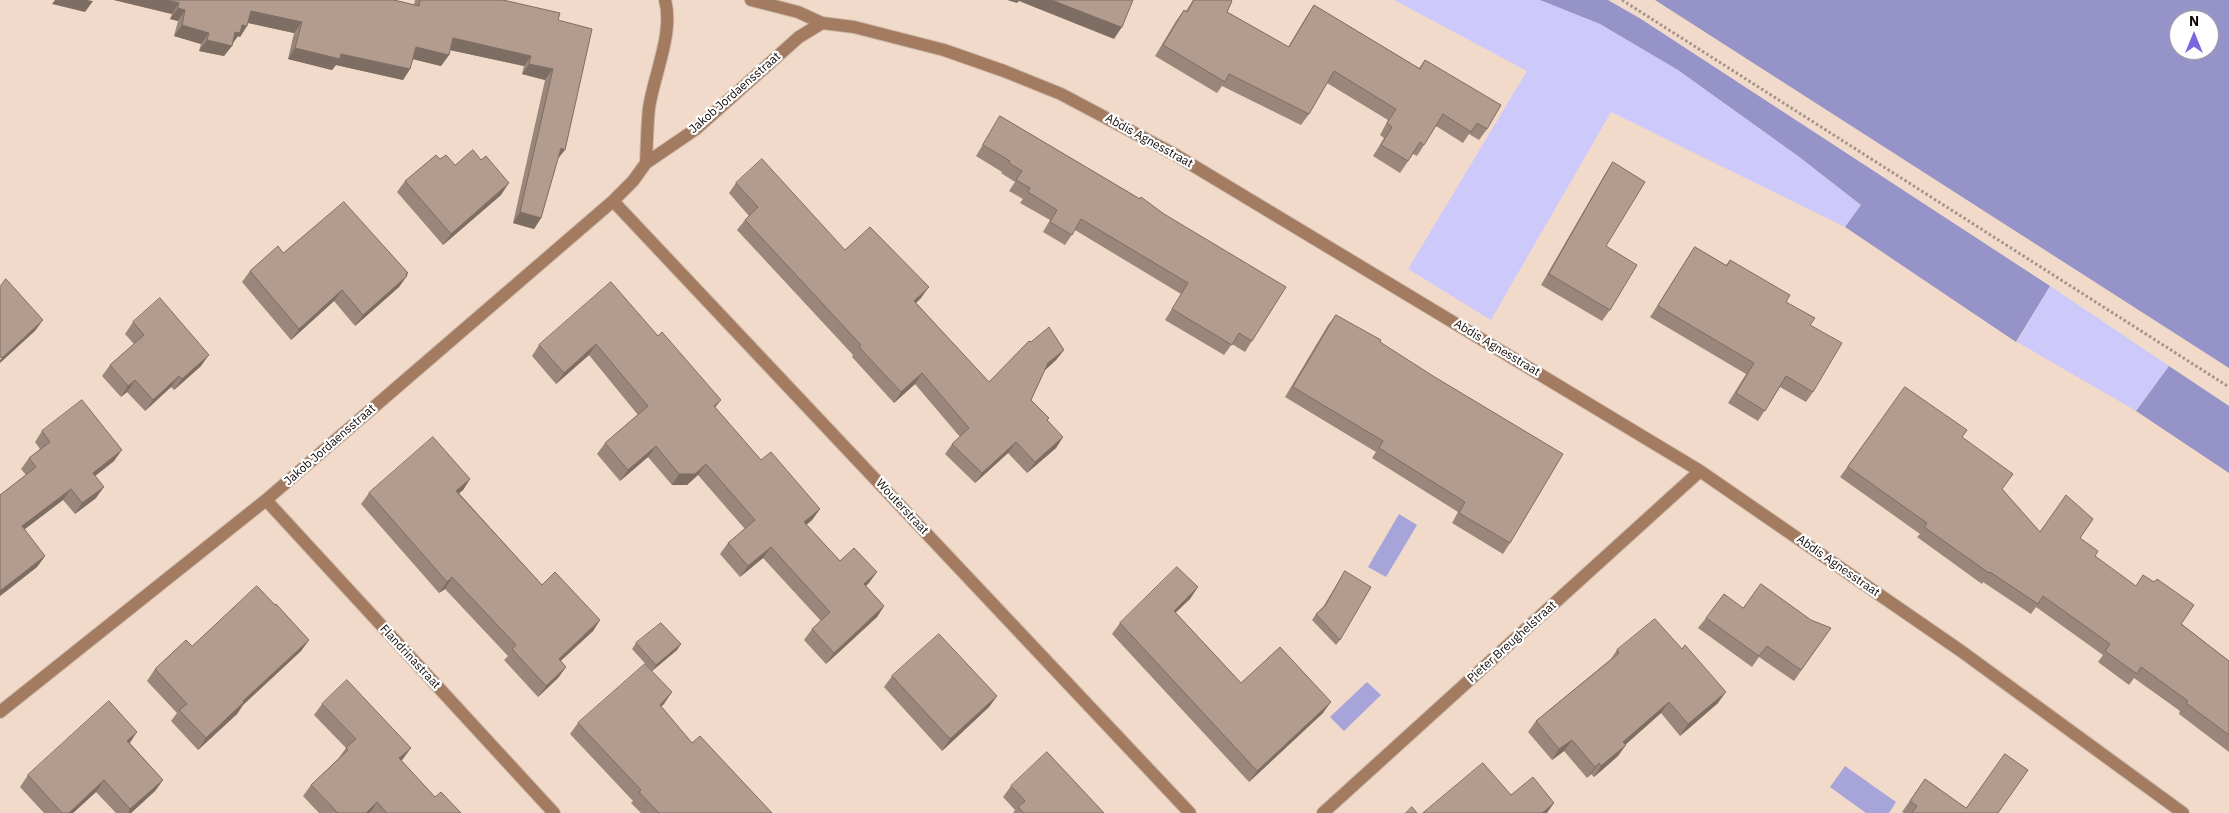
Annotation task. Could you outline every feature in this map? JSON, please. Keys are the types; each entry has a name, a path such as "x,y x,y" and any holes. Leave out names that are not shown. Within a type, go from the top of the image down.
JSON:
{"street":[{"path":"646,163 649,107 668,24 668,9 665,0"},
{"name":"Abdis Agnesstraat","path":"752,0 798,12 822,23 854,27 944,50 1061,94 1118,122 1700,471 1961,651 2183,813"},
{"name":"Jakob Jordaensstraat","path":"0,712 266,500 614,201 646,163 696,129 799,37 822,23"},
{"name":"Wouterstraat","path":"614,201 1190,813"},
{"name":"Pieter Breughelstraat","path":"1323,813 1700,471"},
{"name":"Flandrinastraat","path":"266,500 554,813"}],"path":[{"path":"1622,0 2229,387"}],"shaded area":[{"path":"1394,0 1540,0 1600,24 1678,70 1798,156 1861,205 1845,227 1611,112 1491,320 1408,269 1527,71"},
{"path":"1540,0 1608,0 1641,19 2050,286 2016,342 1845,227 1861,205 1798,156 1678,70 1600,24"},
{"path":"1655,0 2229,0 2229,368"},
{"path":"2050,286 2169,366 2136,411 2017,342"},
{"path":"2169,366 2229,406 2229,473 2136,411"},
{"path":"1399,514 1417,525 1386,577 1368,567"},
{"path":"1367,682 1381,695 1344,731 1330,717"},
{"path":"1845,766 1896,802 1889,813 1866,813 1830,787"}],"building":[{"path":"166,0 394,0 419,6 420,0 503,0 560,13 558,20 592,29 565,150 561,148 541,218 520,212 553,69 529,64 531,56 453,38 449,55 416,47 410,69 341,54 340,59 295,48 302,22 251,11 247,26 242,25 240,33 235,32 232,46 207,40 209,33 182,25 185,10 178,8 179,3"},
{"path":"1052,0 1133,0 1122,27"},
{"path":"1194,0 1231,0 1227,12 1289,47 1314,5 1420,69 1425,60 1501,105 1487,129 1477,123 1471,132 1443,114 1424,145 1420,142 1408,161 1381,145 1392,127 1387,123 1396,109 1334,71 1309,114 1229,74 1225,82 1163,45 1184,10 1187,12"},
{"path":"1000,116 1140,199 1141,197 1164,214 1286,287 1252,341 1239,333 1232,345 1172,309 1188,283 1081,219 1072,235 1050,222 1057,210 1028,192 1030,188 1016,180 1022,171 1009,163 1010,161 983,145"},
{"path":"473,150 481,160 486,156 509,183 451,234 405,181 436,155 440,159 446,155 455,165"},
{"path":"762,159 845,250 870,227 929,287 914,301 989,382 1029,341 1031,342 1049,327 1064,350 1048,363 1031,400 1049,418 1047,420 1063,437 1035,462 1016,442 982,473 952,444 969,428 922,373 901,392 859,347 861,345 745,220 758,207 736,183"},
{"path":"1613,162 1645,182 1606,246 1637,265 1610,310 1549,274"},
{"path":"344,202 408,273 406,274 407,276 363,315 342,290 299,329 250,271 278,246 283,253"},
{"path":"1695,247 1727,266 1730,260 1790,295 1786,302 1815,318 1810,325 1842,343 1813,392 1786,376 1765,411 1736,393 1754,363 1658,306"},
{"path":"6,279 43,320 2,358 0,357 0,287"},
{"path":"611,282 658,336 662,332 721,400 714,406 761,460 771,452 820,509 804,522 840,561 854,548 877,572 864,584 884,606 834,653 812,629 830,612 771,547 748,566 728,543 755,520 706,464 695,474 679,474 656,446 628,470 605,443 648,406 596,344 564,373 539,345"},
{"path":"160,298 209,355 182,379 179,376 153,400 135,380 128,386 110,365 144,335 133,322"},
{"path":"1336,315 1381,340 1380,342 1433,376 1563,454 1510,543 1459,513 1465,502 1379,448 1383,441 1293,387"},
{"path":"1905,387 1967,430 1962,437 2013,474 2002,489 2040,532 2066,495 2093,519 2080,538 2098,551 2095,556 2136,586 2143,575 2154,582 2157,579 2194,605 2181,624 2229,661 2229,735 2186,703 2188,701 2141,667 2137,674 2105,651 2110,644 2043,596 2038,604 1989,573 1924,527 1927,523 1848,467"},
{"path":"82,400 122,450 93,473 104,487 82,503 71,489 22,526 45,556 0,591 0,495 36,467 29,458 50,442 42,431"},
{"path":"433,437 470,479 456,491 542,585 555,572 600,620 559,659 566,667 546,686 512,649 516,645 452,577 447,582 369,493"},
{"path":"1177,567 1198,587 1174,611 1241,683 1280,647 1331,702 1257,771 1120,623"},
{"path":"1345,571 1371,587 1340,640 1316,614 1325,606"},
{"path":"1761,584 1811,620 1831,628 1801,670 1767,646 1759,656 1706,618 1724,594 1743,608"},
{"path":"257,586 309,640 206,738 179,710 187,704 155,669 186,640 192,646"},
{"path":"1655,619 1682,649 1685,645 1726,692 1688,724 1669,702 1623,742 1626,745 1601,766 1599,763 1595,767 1572,740 1559,749 1536,721 1619,653 1617,650"},
{"path":"661,623 681,644 656,665 636,643"},
{"path":"939,634 997,696 950,739 892,676"},
{"path":"645,664 672,692 660,705 692,743 700,736 772,813 659,813 639,792 641,790 578,723"},
{"path":"347,680 411,748 399,758 435,797 441,792 461,813 387,813 377,802 366,813 338,813 311,785 348,750 346,748 356,739 322,704"},
{"path":"109,701 137,732 127,741 163,780 130,809 104,780 69,813 62,813 28,775"},
{"path":"1047,752 1104,813 1024,813 1018,807 1025,801 1011,786"},
{"path":"2005,754 2028,770 1998,813 1912,813 1917,806 1910,801 1925,779 1966,808"},
{"path":"1483,763 1511,795 1533,777 1554,803 1542,813 1423,813"},
{"path":"1412,807 1417,813 1406,813"}]}
